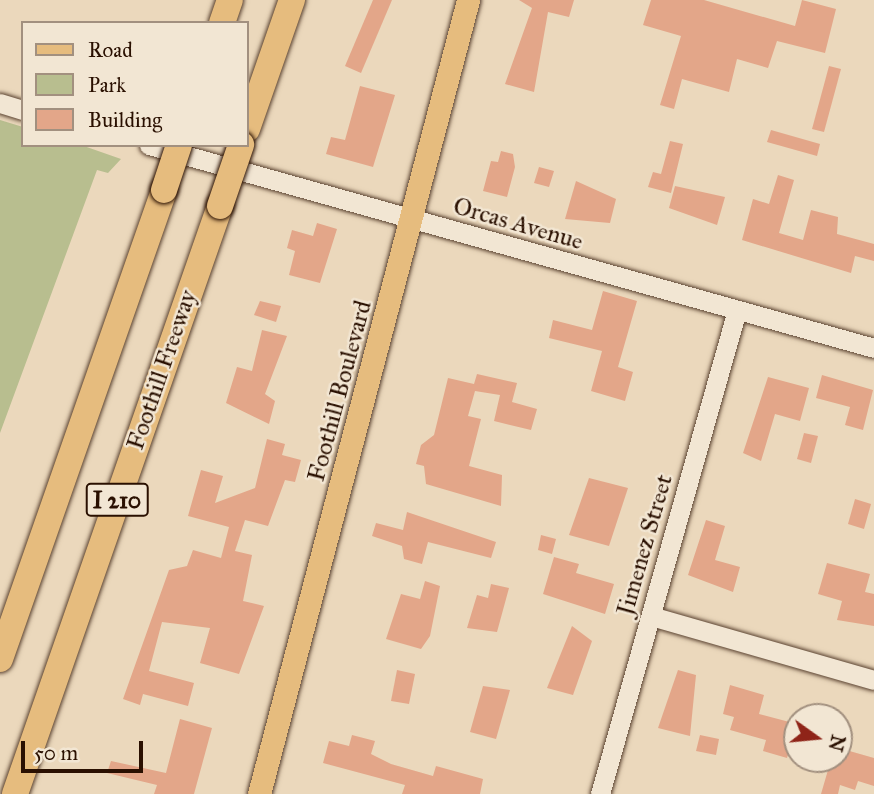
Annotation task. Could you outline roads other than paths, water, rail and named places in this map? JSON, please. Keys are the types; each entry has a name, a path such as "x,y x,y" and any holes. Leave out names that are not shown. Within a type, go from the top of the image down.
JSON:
{"highway":[{"path":"223,21 230,0"},
{"path":"248,126 292,0"},
{"name":"I 210","path":"0,660 179,147"},
{"name":"Foothill Freeway","path":"15,794 240,147"}],"main road":[{"name":"Foothill Boulevard","path":"260,794 413,220 468,0"}],"street":[{"path":"0,103 21,109"},
{"name":"Orcas Avenue","path":"156,147 874,348"},
{"name":"Jimenez Street","path":"600,794 737,310"},
{"path":"650,616 874,680"}]}
